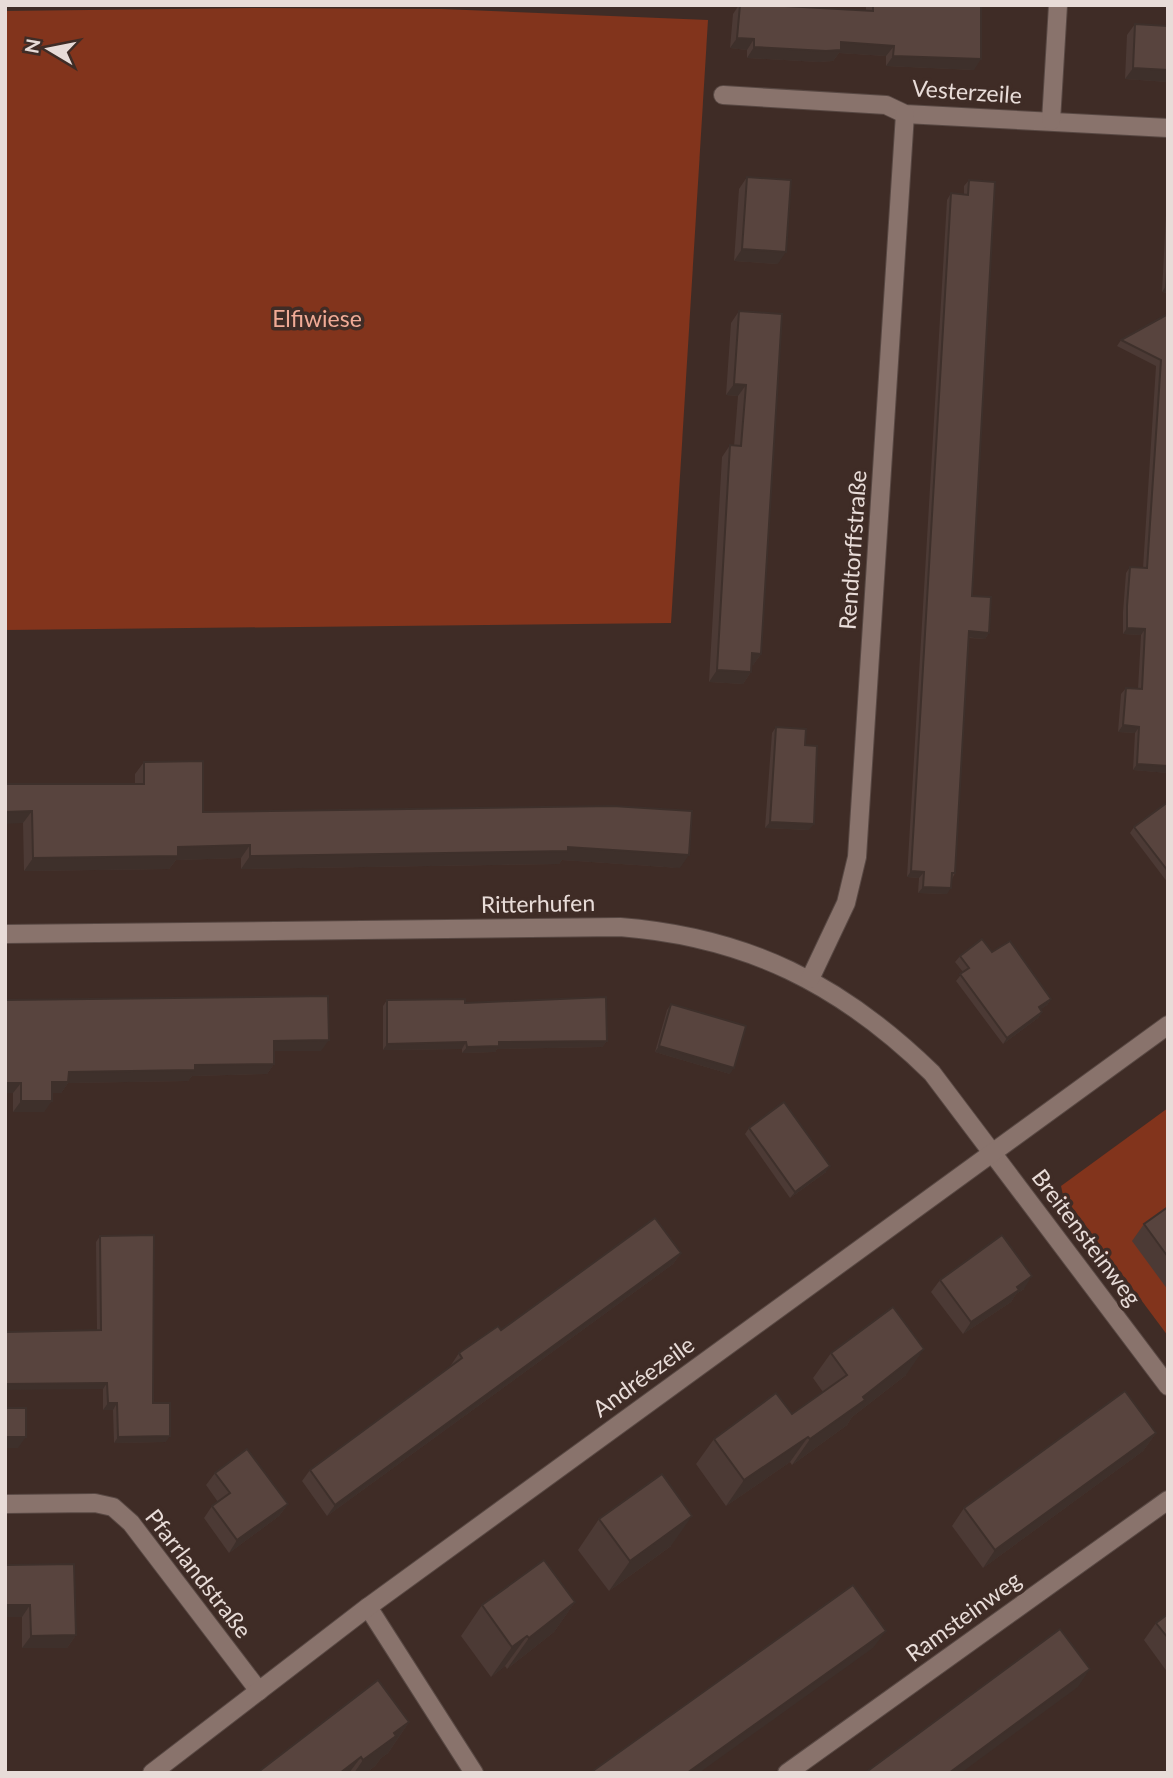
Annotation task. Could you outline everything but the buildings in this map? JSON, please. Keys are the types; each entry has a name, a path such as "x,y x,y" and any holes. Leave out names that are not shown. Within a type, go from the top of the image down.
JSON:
{"street":[{"path":"1051,121 1058,5"},
{"name":"Vesterzeile","path":"723,95 886,105 905,114 1168,128"},
{"name":"Rendtorffstraße","path":"810,979 846,903 857,858 905,114"},
{"name":"Ritterhufen","path":"5,934 620,927 714,941 810,979 864,1013 908,1050 940,1084 993,1150"},
{"name":"Andréezeile","path":"152,1773 368,1607 1168,1025"},
{"name":"Breitensteinweg","path":"993,1150 1168,1386"},
{"name":"Ramsteinweg","path":"787,1773 1168,1500"},
{"name":"Pfarrlandstraße","path":"5,1504 95,1503 113,1507 131,1523 259,1691"},
{"path":"368,1607 474,1773"}],"green space":[{"name":"Elfiwiese","path":"442,9 708,20 671,623 5,630 5,11"},
{"path":"1168,1108 1168,1336 1063,1195 1061,1186"}]}
